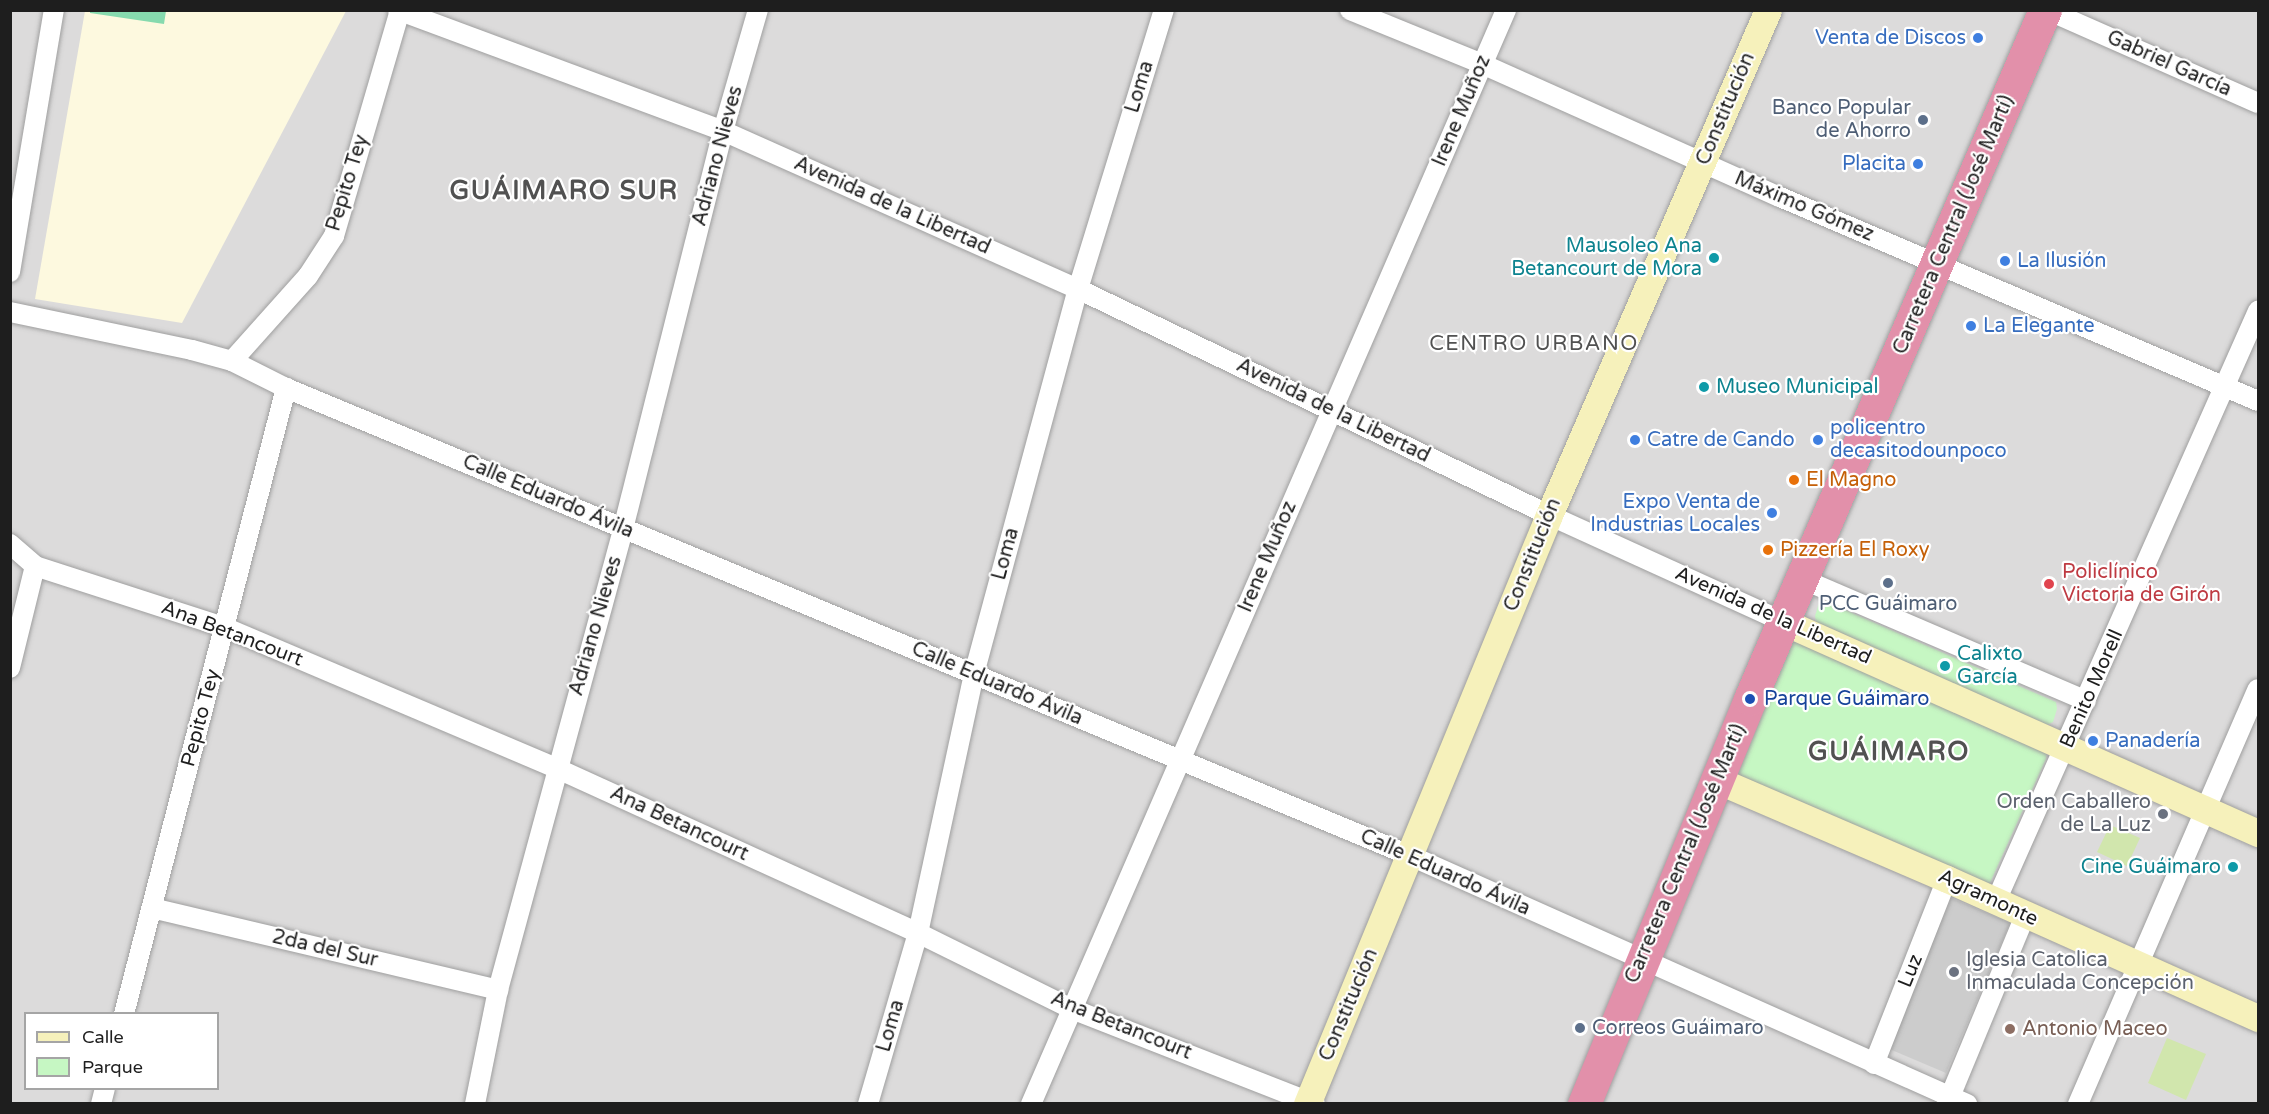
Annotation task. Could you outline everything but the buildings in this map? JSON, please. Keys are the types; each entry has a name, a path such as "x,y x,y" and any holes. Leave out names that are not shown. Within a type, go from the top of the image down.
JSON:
{"highway":[{"name":"Carretera Central (José Martí)","path":"1584,1104 1717,780 2046,10"}],"street":[{"path":"10,272 54,10"},
{"name":"Adriano Nieves","path":"475,1104 498,990 556,768 623,529 723,131 758,10"},
{"name":"Loma","path":"868,1104 918,933 974,674 1078,289 1164,10"},
{"name":"Máximo Gómez","path":"1350,10 1482,64 1704,164 2259,401"},
{"name":"Irene Muñoz","path":"1031,1104 1506,10"},
{"name":"Constitución","path":"1310,1102 1549,515 1704,164 1768,10"},
{"name":"Gabriel García","path":"2046,10 2259,104"},
{"name":"Avenida de la Libertad","path":"399,11 723,131 1078,289 1549,515 2259,833"},
{"name":"Pepito Tey","path":"232,361 308,276 334,236 399,11"},
{"name":"Benito Morell","path":"1996,901 2259,311"},
{"name":"Calle Eduardo Ávila","path":"10,312 192,350 232,361 286,388 1411,856 1955,1101"},
{"name":"Pepito Tey","path":"125,1012 286,388"},
{"path":"10,544 35,566 10,668"},
{"name":"Ana Betancourt","path":"35,566 224,627 556,768 918,933 1072,1009 1310,1102"},
{"path":"1802,579 2086,701"},
{"path":"2078,1104 2259,689"},
{"name":"Agramonte","path":"1717,780 1947,879 2259,1018"},
{"name":"Luz","path":"1874,1064 1947,879"},
{"name":"2da del Sur","path":"152,908 498,990"},
{"path":"1955,1101 2025,915"}],"shaded area":[{"path":"10,11 2258,11 2258,1103 11,1103"},
{"path":"85,11 346,11 182,323 35,299"},
{"name":"Iglesia Catolica Inmaculada Concepción","path":"1951,898 2010,923 1946,1073 1887,1048"}],"green space":[{"path":"90,10 166,11 164,24 90,13"},
{"path":"1827,602 2056,702 2057,709 2053,722 2047,725 1816,622 1815,616 1819,603"},
{"name":"Parque Guáimaro","path":"1793,635 2047,750 2046,759 1990,883 1985,884 1731,777"},
{"path":"2110,825 2140,838 2127,866 2097,852"},
{"path":"2167,1038 2206,1054 2186,1100 2148,1083"}],"place":[{"name":"Venta de Discos","path":"1978,38"},
{"name":"Banco Popular de Ahorro","path":"1923,120"},
{"name":"Placita","path":"1918,164"},
{"name":"Mausoleo Ana Betancourt de Mora","path":"1714,258"},
{"name":"La Ilusión","path":"2005,261"},
{"name":"La Elegante","path":"1971,326"},
{"name":"Museo Municipal","path":"1704,387"},
{"name":"Catre de Cando","path":"1635,440"},
{"name":"policentro decasitodounpoco","path":"1818,440"},
{"name":"El Magno","path":"1794,480"},
{"name":"Expo Venta de Industrias Locales","path":"1772,513"},
{"name":"Pizzería El Roxy","path":"1768,550"},
{"name":"PCC Guáimaro","path":"1888,583"},
{"name":"Policlínico Victoria de Girón","path":"2049,584"},
{"name":"Calixto García","path":"1945,666"},
{"name":"Parque Guáimaro","path":"1750,699"},
{"name":"Panadería","path":"2093,741"},
{"name":"Orden Caballero de La Luz","path":"2163,814"},
{"name":"Cine Guáimaro","path":"2233,867"},
{"name":"Iglesia Catolica Inmaculada Concepción","path":"1954,972"},
{"name":"Correos Guáimaro","path":"1580,1028"},
{"name":"Antonio Maceo","path":"2010,1029"}],"district":[{"name":"GUÁIMARO SUR","path":"564,191"},
{"name":"CENTRO URBANO","path":"1534,344"},
{"name":"GUÁIMARO","path":"1889,752"}]}
